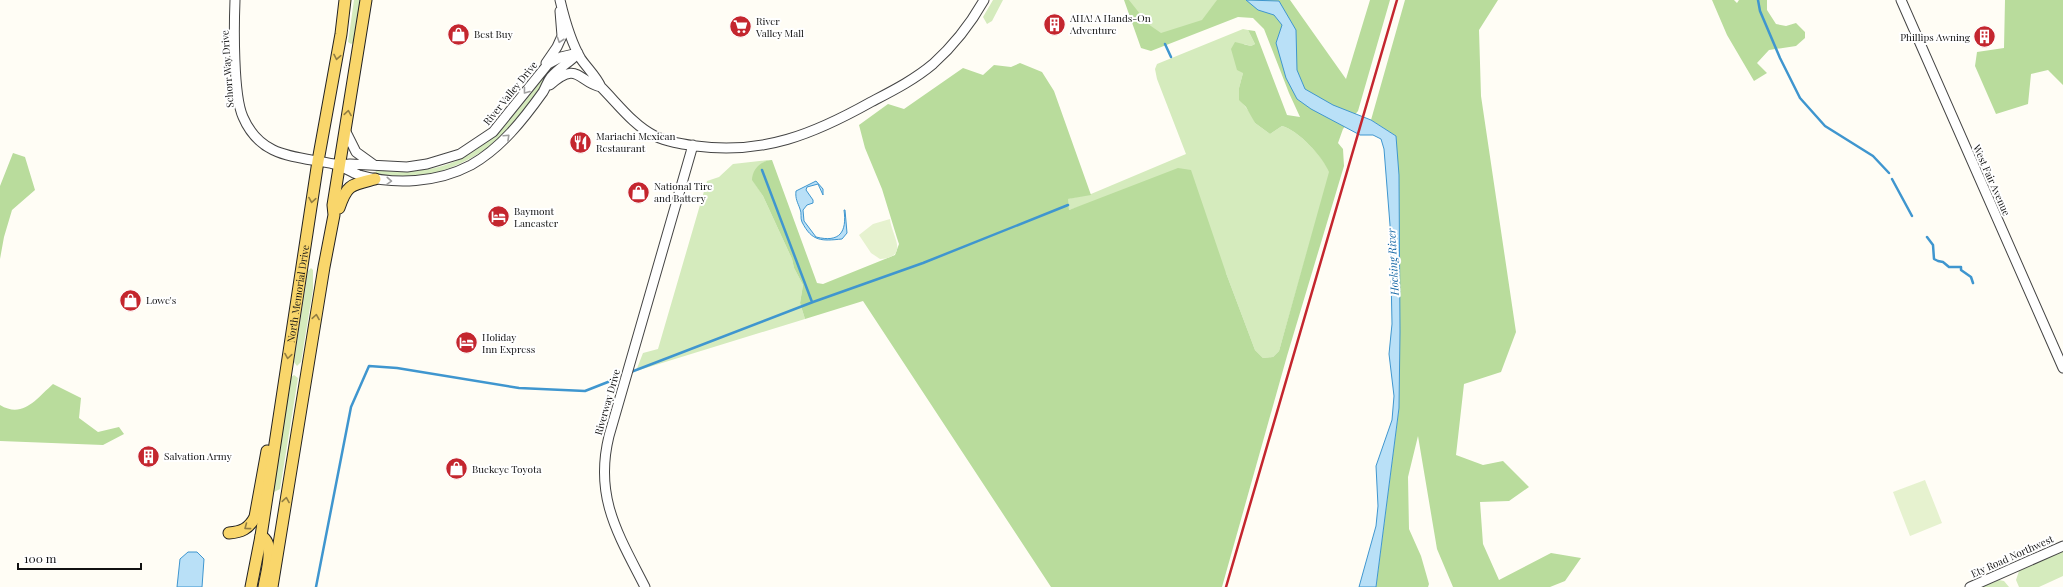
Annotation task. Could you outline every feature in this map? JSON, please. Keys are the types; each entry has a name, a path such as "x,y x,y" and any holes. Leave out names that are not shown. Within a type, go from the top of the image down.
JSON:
{"main road":[{"name":"North Memorial Drive","path":"252,587 318,161 345,0"},
{"path":"272,587 334,215 339,165 366,0"},
{"path":"334,215 340,207 344,192 360,182 375,179"},
{"path":"228,533 246,529 255,517 270,431 282,397"},
{"path":"261,536 268,542 269,549 264,587"}],"street":[{"name":"Schorr Way Drive","path":"235,0 237,83 239,102 243,117 258,140 268,147 290,157 339,165"},
{"path":"561,3 578,53 601,87 650,133 676,143 726,149 758,147 800,136 840,119 893,91 932,64 951,46 984,0"},
{"name":"West Fair Avenue","path":"1901,0 2063,368"},
{"path":"542,70 557,48 562,36 559,14 561,3"},
{"name":"River Valley Drive","path":"339,165 374,165 391,168 417,166 449,158 468,150 492,132 542,70 554,60 578,53"},
{"path":"339,165 351,172 375,179 405,181 438,177 470,165 490,151 511,133 544,90 552,75 570,63 578,53"},
{"path":"544,90 556,80 570,74 582,76 594,86 601,87"},
{"name":"River Valley Drive","path":"345,130 356,152 374,165"},
{"name":"Riverway Drive","path":"645,587 615,528 608,509 604,474 608,436 692,145"},
{"name":"Ety Road Northwest","path":"1970,587 2063,546"}],"green space":[{"path":"354,0 360,0 353,43 351,44 348,42"},
{"path":"993,0 1003,0 992,21 987,24 983,17"},
{"path":"1124,0 1129,0 1148,24 1161,33 1202,20 1217,0 1290,0 1346,79 1370,0 1390,0 1358,111 1343,129 1338,143 1343,149 1344,166 1287,356 1222,587 1051,587 863,301 805,319 800,303 803,285 794,268 792,259 763,196 752,180 755,169 758,166 768,160 772,160 817,283 823,284 895,255 899,244 882,189 865,148 859,125 888,104 904,109 963,68 983,75 994,65 1011,67 1020,63 1042,72 1054,91 1091,195 1068,199 1069,210 1178,168 1191,170 1226,273 1255,350 1263,358 1273,357 1279,351 1329,172 1316,152 1302,138 1282,126 1270,134 1255,123 1246,107 1239,100 1239,88 1243,73 1237,70 1231,49 1235,42 1251,46 1255,44 1248,30 1255,31 1287,115 1300,117 1264,29 1253,18 1238,17 1151,51 1141,48"},
{"path":"1129,0 1225,0 1235,11 1173,41 1135,22"},
{"path":"1405,0 1498,0 1479,30 1481,96 1516,332 1501,372 1464,384 1456,455 1483,465 1503,461 1529,487 1509,501 1480,502 1483,544 1499,580 1551,553 1581,558 1565,581 1550,587 1453,587 1437,549 1418,436 1408,477 1409,529 1421,556 1429,584 1428,587 1376,587 1399,408 1400,332 1396,136 1371,120"},
{"path":"1712,0 1734,0 1737,3 1739,0 1767,0 1767,10 1776,24 1786,26 1796,23 1805,32 1805,38 1796,46 1769,50 1757,63 1767,73 1754,81 1727,35"},
{"path":"2005,0 2063,0 2063,85 2048,70 2031,74 2028,104 1996,114 1975,66 1977,52 2004,48"},
{"path":"1243,29 1248,30 1255,44 1251,46 1244,44 1243,73 1239,88 1240,100 1251,114 1255,123 1270,134 1282,126 1302,138 1322,159 1330,172 1279,351 1273,357 1263,358 1255,350 1226,273 1094,202 1069,210 1067,199 1091,194 1186,154 1157,79 1155,69 1157,64"},
{"path":"553,65 555,68 528,106 511,127 492,145 469,159 431,174 407,177 375,175 376,170 409,171 436,168 460,159 481,147 499,131 517,111"},
{"path":"13,153 25,157 35,190 12,210 4,237 0,259 0,186"},
{"path":"769,160 762,163 754,182 763,196 792,259 794,268 803,285 800,303 805,319 636,371 643,353 658,349 707,181 719,177 733,164"},
{"path":"890,219 897,244 897,250 895,254 880,259 871,253 859,235 873,224"},
{"path":"311,268 313,270 313,289 301,362 297,366 294,362 308,271"},
{"path":"294,375 298,378 280,489 274,492 272,490 290,378"},
{"path":"53,384 81,398 79,418 98,432 119,427 124,434 103,445 0,441 0,405 8,409 16,410 22,408 35,401"},
{"path":"1925,480 1942,523 1910,536 1893,492"},
{"path":"2063,551 2063,576 2039,587 2019,587 2016,580 2019,571"},
{"path":"1999,580 2004,581 2009,587 1982,587"}],"water":[{"name":"Hocking River","path":"1246,0 1279,1 1296,30 1297,70 1305,89 1333,105 1371,120 1396,136 1399,175 1399,408 1376,587 1359,587 1376,526 1378,506 1376,466 1392,420 1394,396 1389,354 1392,324 1390,225 1384,149 1381,139 1373,135 1360,135 1311,109 1297,99 1286,78 1276,43 1282,25 1274,15 1258,10"},
{"path":"816,181 823,189 823,195 818,184 807,187 806,190 813,200 813,203 807,205 803,210 804,221 816,237 836,237 843,230 845,210 847,233 842,239 818,239 806,229 802,222 801,211 796,199 796,191"},
{"path":"188,552 197,552 204,559 202,587 177,587 180,559"}],"waterway":[{"path":"1758,0 1760,11 1780,58 1800,98 1825,126 1873,156 1889,173"},
{"path":"1165,44 1171,57"},
{"path":"762,170 812,302"},
{"path":"1892,179 1912,216"},
{"path":"631,372 813,302 923,263 1068,205"},
{"path":"1927,237 1933,245 1934,259 1943,262 1949,267 1961,267 1961,270 1971,277 1973,283"},
{"path":"316,587 351,407 369,366 397,368 519,388 585,391 613,380"}],"railway":[{"path":"1226,587 1397,0"}],"place":[{"name":"AHA! A Hands-On Adventure","path":"1054,24"},
{"name":"River Valley Mall","path":"741,27"},
{"name":"Best Buy","path":"458,34"},
{"name":"Phillips Awning","path":"1985,37"},
{"name":"Mariachi Mexican Restaurant","path":"580,142"},
{"name":"National Tire and Battery","path":"639,192"},
{"name":"Baymont Lancaster","path":"498,217"},
{"name":"Lowe's","path":"130,300"},
{"name":"Holiday Inn Express","path":"467,343"},
{"name":"Salvation Army","path":"149,456"},
{"name":"Buckeye Toyota","path":"457,469"}]}
